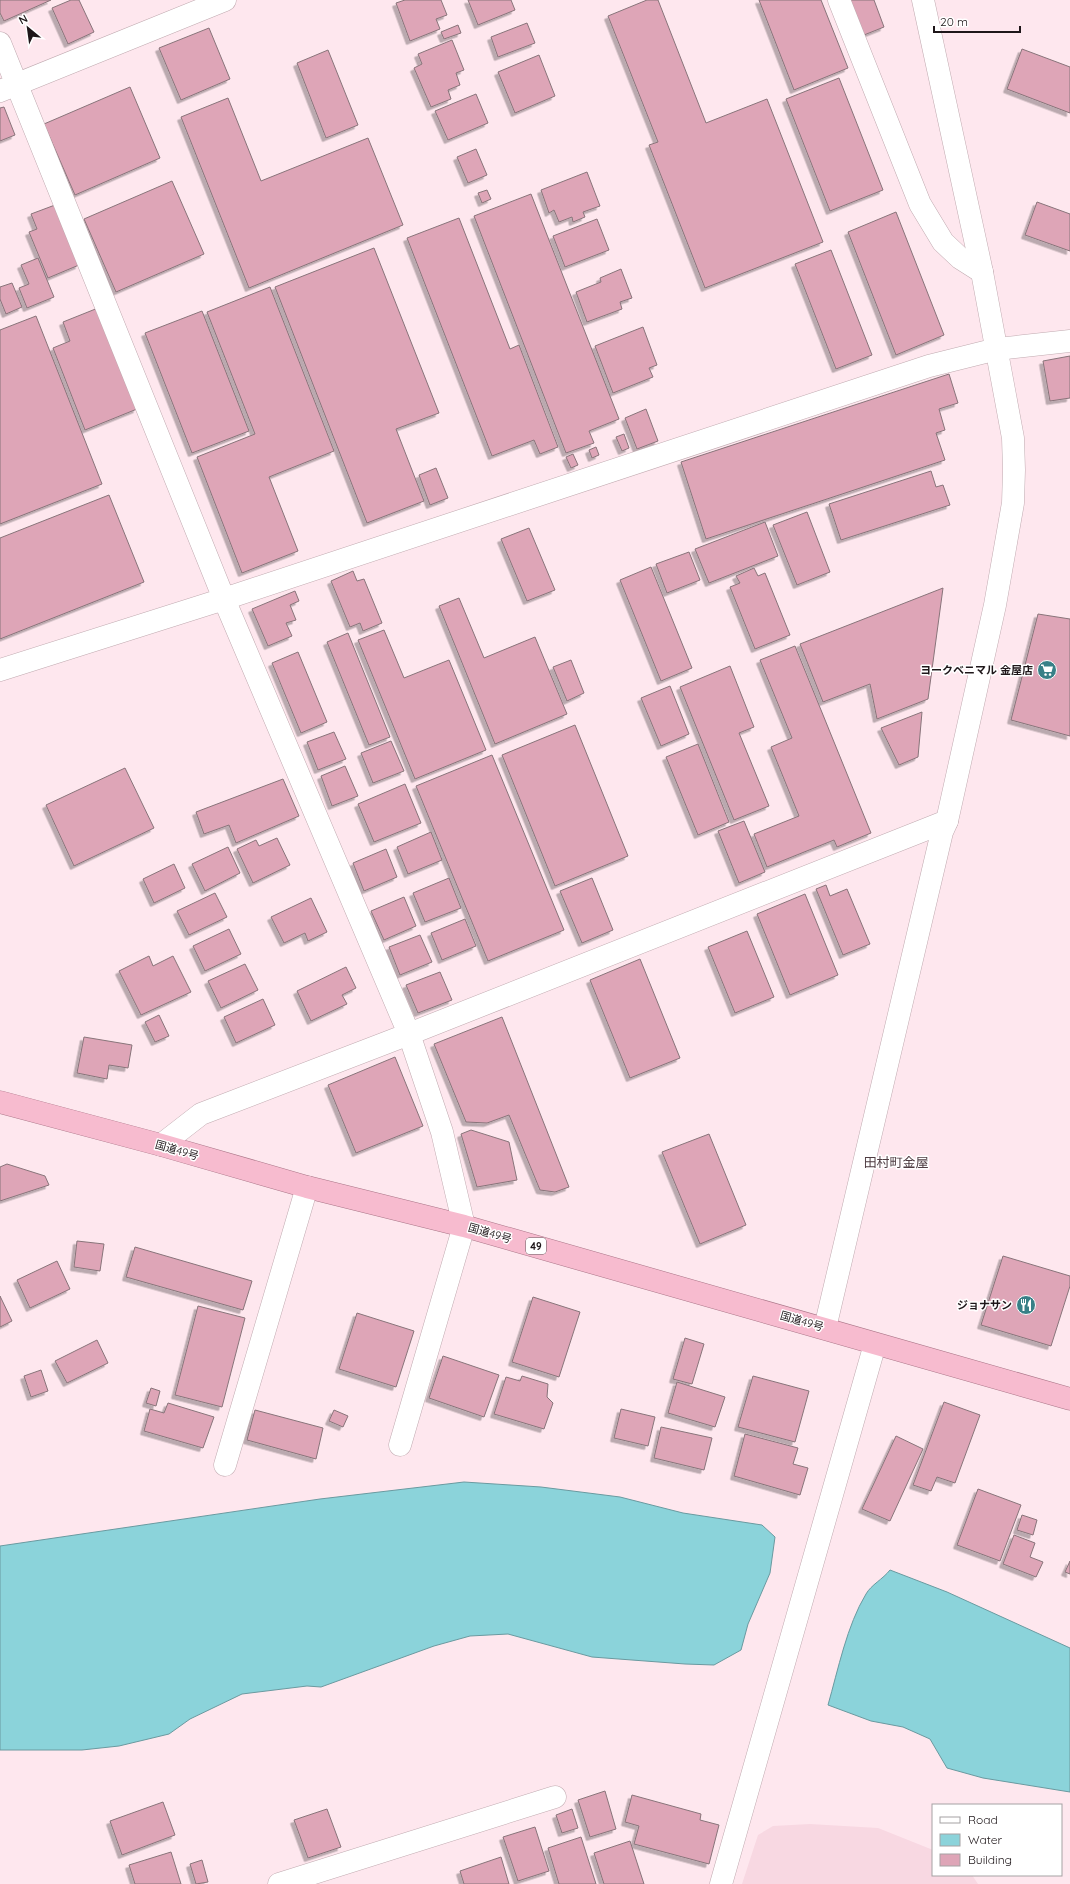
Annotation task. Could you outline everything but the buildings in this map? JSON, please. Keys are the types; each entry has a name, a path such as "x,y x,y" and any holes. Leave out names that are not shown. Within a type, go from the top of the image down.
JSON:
{"highway":[{"name":"国道49号","path":"0,1102 161,1145 306,1187 464,1226 1070,1399"}],"street":[{"path":"8,88 225,0"},
{"path":"839,0 920,204 943,242 960,258 982,272"},
{"path":"825,1328 940,840 947,821 995,605 1013,503 1014,470 1012,438 998,349 923,0"},
{"path":"0,43 8,88 409,1034 442,1132 464,1226 400,1445"},
{"path":"0,670 224,598 929,366 998,349 1070,342"},
{"path":"161,1145 201,1114 409,1034 947,821"},
{"path":"225,1465 306,1187"},
{"path":"721,1884 875,1344"},
{"path":"279,1884 555,1797"}],"shaded area":[{"path":"810,1824 878,1828 932,1850 932,1876 973,1876 978,1884 742,1884 758,1835 773,1826"}],"water":[{"path":"464,1482 541,1487 620,1497 683,1513 762,1525 775,1537 770,1573 748,1624 741,1650 714,1665 685,1664 592,1657 508,1634 470,1636 434,1646 321,1687 307,1686 242,1694 190,1719 169,1734 119,1746 82,1750 0,1750 0,1546 320,1499"},
{"path":"890,1570 947,1592 1070,1648 1070,1792 983,1778 947,1768 930,1739 903,1727 871,1721 828,1705 848,1634 859,1606 868,1591"}],"place":[{"name":"ヨークベニマル 金屋店","path":"1047,670"},
{"name":"ジョナサン","path":"1026,1305"}],"district":[{"name":"田村町金屋","path":"896,1162"}]}
